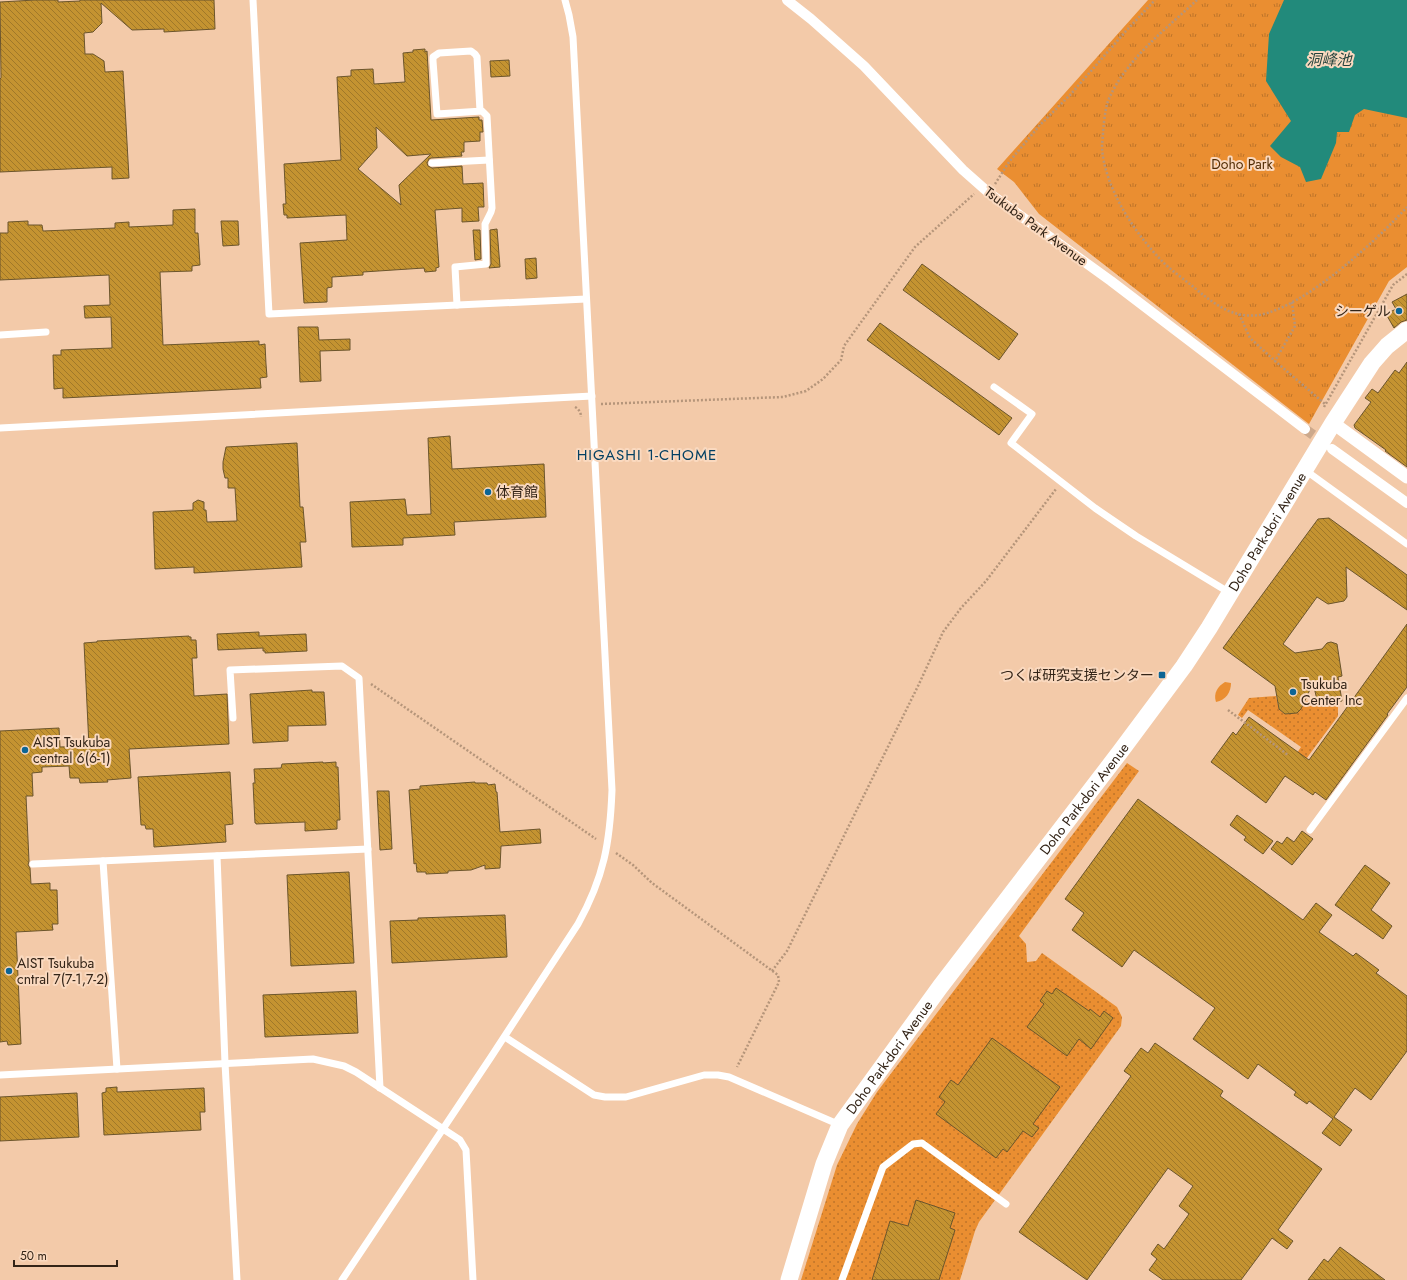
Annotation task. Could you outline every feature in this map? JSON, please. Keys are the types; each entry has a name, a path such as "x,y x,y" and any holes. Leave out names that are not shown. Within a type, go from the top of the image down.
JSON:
{"street":[{"name":"Tsukuba Park Avenue","path":"787,0 864,66 963,170 985,190 1111,280 1305,429"},
{"name":"Doho Park-dori Avenue","path":"789,1280 824,1164 840,1125 940,987 1116,758 1184,666 1372,363 1387,346 1407,330"},
{"path":"1333,424 1407,477"},
{"path":"1332,449 1407,503"}],"lane":[{"path":"254,0 269,314 586,299"},
{"path":"342,1280 505,1037 578,924 589,905 598,884 604,863 609,832 612,790 573,37 565,0"},
{"path":"458,305 455,268 486,264 485,224 492,208 486,116 482,111 437,114 433,61 436,54 471,51 475,54 477,57 480,111"},
{"path":"432,163 489,160"},
{"path":"0,335 46,332"},
{"path":"994,387 1032,414 1011,443 1095,508 1136,536 1230,593"},
{"path":"0,428 592,396"},
{"path":"1305,470 1407,544"},
{"path":"233,718 230,670 342,666 359,678 380,1088"},
{"path":"1310,830 1407,698"},
{"path":"33,864 368,849"},
{"path":"217,856 225,1063 237,1280"},
{"path":"103,861 117,1069"},
{"path":"505,1037 594,1095 605,1097 626,1097 704,1075 718,1075 729,1077 840,1125"},
{"path":"0,1075 313,1059 344,1066 460,1140 466,1150 473,1280"},
{"path":"842,1280 883,1167 913,1144 922,1143 1006,1204"}],"path":[{"path":"593,404 783,396 806,391 823,379 841,360 844,346 915,247 985,190 1040,126 1070,95 1155,0"},
{"path":"1197,0 1134,60 1108,102 1104,124 1102,147 1107,171 1115,193 1127,216 1143,240 1163,262 1198,291 1226,310 1239,314 1259,315 1277,310 1308,294 1351,260 1394,222 1407,207"},
{"path":"1322,410 1393,285 1407,274"},
{"path":"1275,361 1295,326 1292,302"},
{"path":"1239,314 1250,338 1325,404"},
{"path":"772,971 787,951 943,632 961,608 986,581 1061,482"},
{"path":"371,684 596,839"},
{"path":"1228,710 1288,755"},
{"path":"616,853 633,865 652,883 778,975 779,982 737,1067"}],"green space":[{"name":"Doho Park","path":"1148,0 1407,0 1407,267 1389,281 1309,424 1039,214 1014,182 997,169"},
{"path":"1225,682 1231,683 1229,692 1223,699 1216,702 1215,696 1217,690"},
{"path":"1276,696 1279,709 1285,714 1291,714 1299,710 1302,702 1317,700 1318,704 1338,701 1338,716 1295,774 1287,768 1301,747 1248,710 1242,718 1238,715 1249,698"},
{"path":"1127,763 1139,771 1019,936 1026,944 1027,962 1036,961 1042,953 1117,1007 1122,1017 1121,1026 979,1222 960,1280 801,1280 837,1165 857,1124 877,1092"}],"water":[{"name":"洞峰池","path":"1284,0 1407,0 1407,118 1364,109 1355,115 1349,132 1337,132 1336,143 1321,179 1306,182 1300,167 1281,157 1270,146 1291,121 1266,81 1269,34"}],"building":[{"path":"58,0 58,2 80,0 214,0 215,29 164,32 164,29 132,30 101,3 102,23 93,32 84,33 85,54 93,54 104,61 105,72 123,71 129,178 112,179 112,167 0,172 0,2"},
{"path":"425,49 425,52 427,51 431,120 479,117 479,120 482,120 483,132 480,132 480,141 464,142 464,152 461,152 462,156 431,158 427,163 428,166 432,168 462,166 463,184 483,183 484,207 478,207 479,221 462,222 462,208 435,210 439,267 436,268 436,271 425,272 424,268 363,272 363,275 332,277 332,287 327,288 327,302 304,303 300,243 347,240 346,215 287,218 287,215 284,215 283,204 286,204 284,164 341,160 337,77 351,76 351,70 373,69 374,84 405,82 403,53 413,52 413,50","holes":["376,127 407,156 431,154 399,185 401,205 358,169 377,148"]},
{"path":"509,60 510,76 491,77 490,61"},
{"path":"195,209 195,233 198,233 200,265 192,266 192,271 160,272 163,345 259,341 259,345 265,344 267,377 260,378 261,388 63,398 63,388 54,389 53,355 61,355 61,350 112,348 111,317 85,318 84,306 110,305 109,275 0,280 0,233 8,233 8,222 28,221 28,225 42,225 43,231 115,228 115,223 129,222 129,227 173,225 173,210"},
{"path":"221,221 238,221 239,245 223,246"},
{"path":"497,229 500,267 489,268 491,264 490,230"},
{"path":"473,230 480,230 481,259 475,260"},
{"path":"536,258 537,278 526,279 525,259"},
{"path":"922,264 1018,334 999,360 903,290"},
{"name":"シーゲル","path":"1407,294 1407,320 1401,322 1394,328 1386,314 1396,309 1392,302"},
{"path":"880,323 1012,418 999,435 867,340"},
{"path":"298,327 318,327 319,340 350,339 350,350 320,351 321,381 300,382"},
{"path":"1407,362 1407,467 1355,428 1354,425 1371,402 1365,398 1372,389 1378,393 1395,370 1399,373"},
{"name":"体育館","path":"450,436 452,469 544,464 546,517 454,522 455,535 403,538 403,545 352,547 350,502 405,499 407,515 431,514 428,438"},
{"path":"297,443 300,507 303,507 306,542 300,542 302,567 194,573 194,567 155,569 153,512 193,510 193,503 198,500 204,502 207,522 237,521 235,488 228,488 228,478 225,478 223,469 226,447"},
{"path":"1329,518 1407,575 1407,610 1346,567 1347,597 1344,601 1328,604 1317,597 1283,644 1295,653 1322,649 1327,643 1331,642 1337,644 1342,676 1338,677 1342,701 1318,704 1313,683 1301,709 1297,713 1285,714 1279,709 1275,686 1223,648 1318,519"},
{"path":"1407,624 1407,687 1326,800 1315,792 1313,795 1285,776 1266,803 1211,762 1233,732 1236,735 1249,717 1309,760"},
{"path":"259,632 259,636 306,634 307,651 265,653 263,648 218,650 217,634"},
{"path":"191,637 191,640 196,640 197,658 192,658 194,696 227,694 229,744 129,749 131,778 107,780 108,782 80,783 79,778 70,778 69,766 42,767 42,772 32,773 33,796 26,796 28,865 30,868 31,884 50,883 50,890 57,890 58,924 52,924 53,930 16,932 21,1044 8,1045 7,1041 0,1042 0,731 59,728 60,747 89,746 84,643"},
{"path":"312,690 312,692 324,692 326,725 288,726 288,741 253,743 250,694"},
{"path":"336,762 336,767 338,767 340,820 337,820 337,829 305,831 305,822 255,823 253,783 255,783 254,769 281,768 282,764"},
{"path":"230,772 233,824 225,825 226,842 154,847 153,829 146,829 145,825 141,825 138,777"},
{"path":"475,782 487,783 488,785 495,784 500,832 540,829 541,843 501,846 500,868 485,869 485,865 471,870 448,871 448,873 426,874 426,872 417,872 416,863 414,864 409,790 420,789 420,786"},
{"path":"377,791 389,791 392,849 380,850"},
{"path":"1138,799 1303,920 1316,903 1332,915 1319,932 1353,956 1356,953 1379,970 1376,973 1407,996 1407,1051 1371,1100 1355,1088 1334,1117 1352,1130 1340,1146 1322,1133 1333,1119 1309,1101 1307,1104 1294,1095 1296,1092 1258,1064 1248,1079 1193,1039 1215,1008 1134,950 1122,967 1072,930 1084,913 1065,899"},
{"path":"1237,815 1273,841 1263,854 1244,840 1246,837 1230,825"},
{"path":"1302,831 1313,839 1292,865 1271,849 1277,841 1282,844 1287,837 1294,842"},
{"path":"1365,865 1390,883 1371,910 1392,926 1383,939 1335,905"},
{"path":"349,872 354,963 291,966 287,875"},
{"path":"505,915 507,957 392,963 390,921 418,920 418,918"},
{"path":"1056,988 1100,1017 1104,1011 1113,1018 1091,1049 1079,1039 1067,1056 1027,1027 1044,1004 1040,1001 1047,991 1052,994"},
{"path":"356,991 358,1033 265,1037 263,995"},
{"path":"992,1038 1060,1087 1033,1124 1039,1128 1032,1137 1023,1131 1007,1152 1003,1149 996,1158 936,1114 945,1102 939,1097 951,1080 958,1085"},
{"path":"1155,1043 1223,1091 1220,1096 1322,1169 1278,1230 1293,1241 1287,1249 1272,1238 1241,1280 1163,1280 1149,1270 1157,1259 1151,1254 1158,1244 1164,1249 1189,1214 1179,1206 1193,1186 1168,1168 1087,1280 1019,1232 1131,1076 1124,1071 1141,1048 1148,1053"},
{"path":"117,1087 117,1092 204,1088 205,1112 200,1112 201,1130 104,1135 102,1093 106,1092 106,1088"},
{"path":"77,1093 79,1137 0,1141 0,1097"},
{"path":"916,1200 955,1213 950,1228 955,1230 939,1280 872,1280 890,1221 908,1226"},
{"path":"1340,1247 1385,1280 1308,1280 1324,1259 1328,1262"}],"tunnel":[{"path":"1305,429 1326,444"}],"place":[{"name":"シーゲル","path":"1399,311"},
{"name":"体育館","path":"488,492"},
{"name":"つくば研究支援センター","path":"1162,675"},
{"name":"Tsukuba Center Inc","path":"1293,692"},
{"name":"AIST Tsukuba central 6(6-1)","path":"25,750"},
{"name":"AIST Tsukuba cntral 7(7-1,7-2)","path":"9,971"}],"district":[{"name":"HIGASHI 1-CHOME","path":"647,455"}]}
